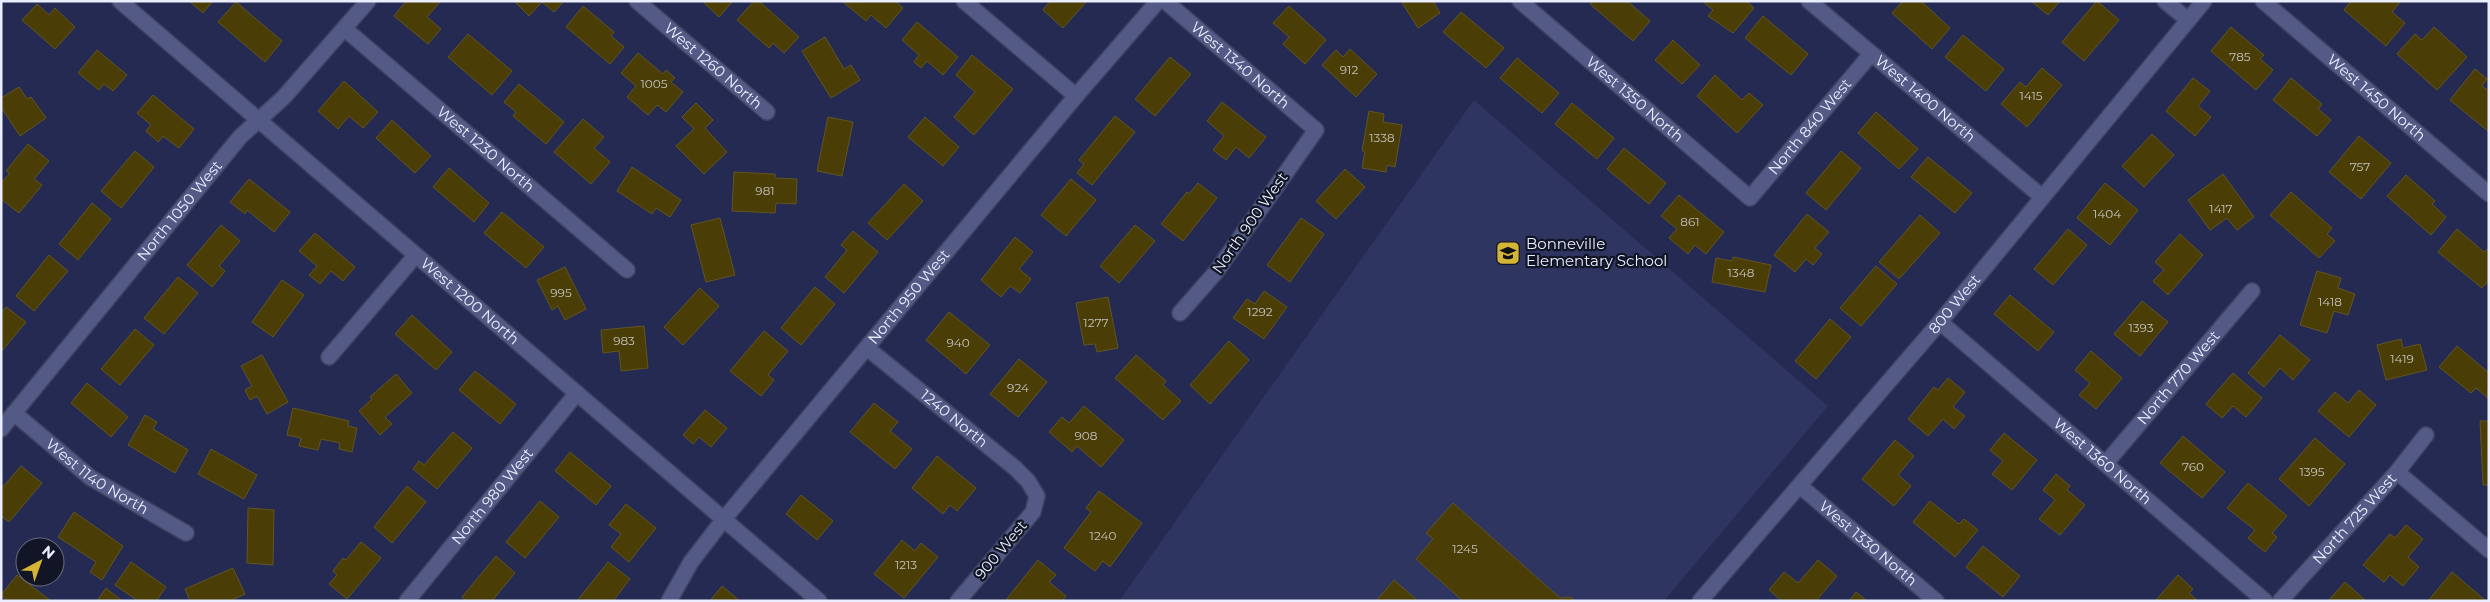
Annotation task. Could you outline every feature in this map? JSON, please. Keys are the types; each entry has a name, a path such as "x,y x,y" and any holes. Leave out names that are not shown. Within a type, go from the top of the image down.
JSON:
{"street":[{"name":"West 1200 North","path":"120,1 820,601"},
{"name":"North 1050 West","path":"1,429 240,137 284,97 368,1"},
{"name":"West 1260 North","path":"637,1 767,112"},
{"path":"964,1 1076,96"},
{"name":"North 950 West","path":"669,601 692,562 724,519 1076,96 1158,1"},
{"name":"West 1340 North","path":"1165,1 1316,130"},
{"name":"West 1350 North","path":"1520,1 1750,198"},
{"name":"West 1400 North","path":"1809,1 2042,197"},
{"path":"2165,1 2188,20"},
{"name":"800 West","path":"1700,601 1940,322 2204,1"},
{"name":"West 1450 North","path":"2263,1 2489,194"},
{"name":"West 1230 North","path":"345,29 628,270"},
{"name":"North 840 West","path":"1750,198 1872,54"},
{"name":"North 900 West","path":"1180,313 1216,272 1316,130"},
{"path":"329,357 416,255"},
{"name":"North 770 West","path":"2106,463 2252,291"},
{"name":"West 1360 North","path":"1940,322 2265,601"},
{"name":"1240 North","path":"867,348 1015,468 1028,481 1037,496"},
{"name":"North 980 West","path":"407,601 577,393"},
{"name":"West 1140 North","path":"14,414 90,478 186,533"},
{"name":"North 725 West","path":"2280,601 2397,472 2426,435"},
{"path":"2397,472 2489,550"},
{"name":"West 1330 North","path":"1800,486 1936,601"},
{"name":"900 West","path":"958,601 1032,512 1037,496"}],"shaded area":[{"name":"Bonneville Elementary School","path":"1474,100 1828,406 1664,601 1119,601"}],"building":[{"path":"189,1 213,1 203,13"},
{"path":"406,1 440,2 427,17 441,29 428,44 394,16"},
{"path":"514,1 564,1 554,12 542,2 529,16"},
{"path":"702,1 733,1 719,17"},
{"path":"754,1 759,1 799,37 784,53 773,43 769,48 737,20"},
{"path":"895,1 903,8 886,28 871,15 866,21 843,2"},
{"path":"1050,1 1087,1 1063,28 1043,10"},
{"path":"1401,1 1433,1 1440,13 1418,28"},
{"path":"1592,1 1627,1 1650,21 1633,41 1590,4"},
{"path":"1702,1 1746,1 1754,8 1733,33 1708,16 1713,10"},
{"path":"1903,1 1921,1 1950,28 1932,49 1892,13"},
{"path":"2031,1 2060,1 2048,15"},
{"path":"2097,1 2119,20 2084,61 2062,42"},
{"path":"2351,1 2401,1 2392,12 2405,23 2386,46 2344,10"},
{"path":"236,2 282,41 265,62 218,22"},
{"path":"37,4 49,15 55,8 75,27 55,49 22,20"},
{"path":"583,6 614,32 611,36 624,47 610,64 566,27"},
{"path":"1289,6 1326,40 1305,64 1283,44 1289,37 1273,23"},
{"path":"1461,12 1504,48 1486,68 1443,32"},
{"path":"1763,16 1808,54 1791,75 1745,38"},
{"path":"917,22 958,57 943,75 927,61 921,68 914,62 919,55 902,40"},
{"path":"2231,27 2264,55 2260,59 2273,70 2256,90 2211,51"},
{"path":"2434,27 2467,57 2437,90 2397,54 2415,34 2422,40"},
{"path":"468,34 512,71 492,95 448,57"},
{"path":"1963,35 2004,69 1986,91 1945,57"},
{"path":"825,37 844,69 851,65 860,80 831,98 802,51"},
{"path":"1673,40 1700,65 1682,84 1655,60"},
{"path":"1350,49 1377,74 1356,97 1322,65 1336,50 1343,57"},
{"path":"97,50 127,75 113,91 104,84 99,90 78,73"},
{"path":"638,53 663,74 666,70 675,78 671,82 683,92 666,112 657,105 648,115 627,97 636,86 621,73"},
{"path":"972,55 1013,89 974,135 954,117 975,92 956,75"},
{"path":"1170,57 1191,74 1155,116 1135,99"},
{"path":"1517,58 1559,93 1542,113 1500,78"},
{"path":"2042,68 2062,85 2027,127 2001,104 2020,82 2026,87"},
{"path":"2475,69 2487,79 2482,86 2489,91 2489,132 2450,100"},
{"path":"1715,75 1742,100 1749,93 1763,105 1737,133 1697,96"},
{"path":"2193,78 2210,91 2198,106 2211,117 2195,136 2166,111"},
{"path":"2291,78 2322,104 2318,109 2331,120 2317,136 2273,100"},
{"path":"344,81 378,112 363,128 349,116 338,129 318,111"},
{"path":"519,84 564,122 546,144 513,116 516,112 504,102"},
{"path":"19,87 27,99 31,97 46,118 20,136 1,107 1,98"},
{"path":"153,95 194,129 179,148 163,136 158,142 146,131 151,125 137,113"},
{"path":"1222,102 1266,137 1249,158 1236,147 1226,160 1213,150 1224,136 1207,121"},
{"path":"696,103 713,120 705,128 727,152 704,174 676,146 694,129 682,117"},
{"path":"1572,103 1614,138 1597,159 1555,124"},
{"path":"1369,111 1384,114 1383,122 1402,125 1395,167 1387,165 1386,172 1362,168 1365,151 1362,151"},
{"path":"1876,112 1918,149 1899,169 1858,133"},
{"path":"1115,116 1135,132 1092,185 1077,173 1084,164 1079,160"},
{"path":"828,117 853,122 842,176 817,171"},
{"path":"925,117 959,147 943,166 908,137"},
{"path":"583,119 604,137 594,148 610,162 591,184 554,152"},
{"path":"392,120 431,156 415,173 376,138"},
{"path":"2152,134 2174,155 2144,187 2122,166"},
{"path":"2359,136 2391,163 2361,199 2329,172"},
{"path":"28,144 49,161 34,179 42,185 19,213 1,199 1,183 10,173 6,171"},
{"path":"1624,148 1666,183 1649,204 1607,169"},
{"path":"135,151 154,167 121,208 101,191"},
{"path":"1841,151 1861,168 1826,210 1806,193"},
{"path":"1928,157 1972,193 1955,213 1911,177"},
{"path":"632,167 681,200 670,217 656,208 652,214 617,191"},
{"path":"449,168 489,203 474,222 433,187"},
{"path":"1345,169 1365,187 1336,219 1316,201"},
{"path":"734,172 775,174 775,178 797,179 796,204 776,203 775,213 732,211"},
{"path":"2223,174 2254,217 2237,230 2227,218 2210,230 2188,200"},
{"path":"2406,175 2435,201 2432,204 2446,217 2431,235 2387,196"},
{"path":"249,179 290,212 274,232 247,210 245,214 230,202"},
{"path":"1071,179 1096,200 1066,236 1041,215"},
{"path":"1198,183 1217,198 1183,241 1161,224 1187,192 1189,194"},
{"path":"2105,183 2138,210 2110,245 2077,218"},
{"path":"904,184 923,201 887,240 868,223"},
{"path":"2291,192 2332,228 2327,234 2335,241 2319,258 2270,215"},
{"path":"1679,195 1724,232 1706,254 1695,245 1688,254 1669,238 1677,229 1661,216"},
{"path":"92,203 111,219 78,260 59,244"},
{"path":"502,212 544,247 526,268 484,233"},
{"path":"1807,214 1829,232 1815,248 1822,254 1813,265 1806,259 1795,272 1774,255"},
{"path":"1920,215 1940,233 1899,279 1879,262"},
{"path":"720,218 735,275 706,282 691,225"},
{"path":"1301,218 1324,234 1290,282 1267,265"},
{"path":"221,225 240,241 219,266 225,271 212,287 187,265"},
{"path":"1135,225 1155,241 1119,283 1100,266"},
{"path":"2068,229 2087,245 2053,285 2034,269"},
{"path":"2457,229 2484,252 2489,248 2489,280 2482,288 2438,252"},
{"path":"853,231 878,252 844,293 825,277 847,250 841,245"},
{"path":"315,233 355,267 343,281 331,271 320,284 309,275 317,266 299,251"},
{"path":"2180,234 2203,255 2168,295 2153,281 2164,270 2155,262"},
{"path":"1015,237 1033,252 1019,269 1031,279 1020,293 1010,286 1001,297 981,280"},
{"path":"49,255 68,271 34,311 16,296"},
{"path":"1733,257 1771,265 1765,292 1712,282 1716,258 1732,261"},
{"path":"1876,266 1897,284 1861,326 1840,308"},
{"path":"565,267 586,309 565,320 558,306 552,310 537,280"},
{"path":"2317,271 2341,278 2338,288 2355,294 2348,315 2334,311 2327,333 2300,325"},
{"path":"178,277 198,293 164,334 144,318"},
{"path":"282,280 304,295 273,337 252,322"},
{"path":"815,287 835,304 801,345 781,328"},
{"path":"700,288 719,306 683,345 664,327"},
{"path":"1264,291 1287,307 1264,339 1233,318 1247,299 1255,304"},
{"path":"2010,295 2054,332 2038,351 1994,314"},
{"path":"1108,297 1118,348 1097,352 1095,344 1084,345 1076,303"},
{"path":"2142,301 2168,322 2140,356 2114,334"},
{"path":"6,307 26,322 1,352 1,313"},
{"path":"949,312 990,345 966,374 926,340"},
{"path":"412,315 452,352 436,370 395,334"},
{"path":"1830,319 1851,337 1816,379 1795,361"},
{"path":"644,326 648,368 621,371 619,351 603,353 601,330"},
{"path":"135,329 154,345 120,385 101,369"},
{"path":"764,331 788,351 768,375 774,380 761,396 730,371"},
{"path":"2280,335 2310,360 2293,380 2280,368 2264,387 2248,373"},
{"path":"2401,339 2403,348 2420,344 2427,370 2386,380 2377,345"},
{"path":"1229,341 1249,360 1210,404 1190,385"},
{"path":"2457,346 2489,373 2488,398 2476,388 2471,393 2439,367"},
{"path":"2091,351 2122,378 2096,409 2079,395 2090,383 2075,370"},
{"path":"262,355 288,402 267,414 257,396 250,400 245,390 252,386 241,366"},
{"path":"1136,355 1166,381 1163,385 1181,401 1163,420 1115,378"},
{"path":"1019,359 1047,382 1018,417 990,394"},
{"path":"475,371 516,404 500,424 459,390"},
{"path":"2233,373 2262,398 2246,417 2233,406 2222,418 2206,404"},
{"path":"396,374 412,393 385,417 392,424 380,435 359,411 372,399 370,397"},
{"path":"1948,378 1965,392 1953,407 1965,416 1954,429 1943,419 1928,436 1908,419 1934,387 1938,390"},
{"path":"87,383 128,417 111,437 71,403"},
{"path":"2359,390 2376,405 2349,437 2318,411 2335,392 2348,403"},
{"path":"874,403 898,422 890,431 912,449 895,469 850,432"},
{"path":"1084,406 1124,440 1101,467 1077,446 1072,452 1049,432 1062,417 1069,423"},
{"path":"293,408 349,421 348,426 357,428 352,452 339,449 340,443 321,439 318,450 299,446 301,438 287,435"},
{"path":"705,410 727,428 711,447 699,437 693,444 683,435"},
{"path":"145,415 157,422 153,429 188,450 175,473 128,445"},
{"path":"2480,421 2489,421 2489,485 2483,485"},
{"path":"453,432 472,448 437,489 413,469 419,461 424,465"},
{"path":"2004,433 2037,460 2012,490 1992,474 2003,461 1990,450"},
{"path":"2183,436 2225,472 2202,498 2160,463"},
{"path":"2315,438 2345,464 2309,506 2279,479"},
{"path":"1895,440 1914,456 1898,475 1911,486 1894,506 1862,479"},
{"path":"211,449 257,475 244,499 198,474"},
{"path":"570,452 611,486 596,505 555,471"},
{"path":"937,456 976,488 957,511 950,505 943,514 912,488"},
{"path":"21,466 42,483 9,522 1,516 1,489"},
{"path":"2056,474 2070,486 2067,490 2085,505 2060,535 2039,519 2055,500 2043,490"},
{"path":"2248,483 2287,516 2272,533 2277,537 2265,552 2248,538 2255,530 2227,508"},
{"path":"407,486 426,502 392,543 374,527"},
{"path":"1099,491 1142,523 1110,567 1103,561 1095,571 1064,548 1091,512 1086,508"},
{"path":"801,495 833,521 817,540 786,514"},
{"path":"540,501 559,517 525,558 506,542"},
{"path":"1930,501 1959,524 1964,519 1978,530 1955,557 1913,522"},
{"path":"1453,503 1560,598 1570,597 1575,601 1463,601 1416,559 1433,539 1426,533"},
{"path":"626,504 656,528 629,562 611,547 621,534 609,525"},
{"path":"248,508 274,510 273,565 247,563"},
{"path":"74,512 123,546 102,580 90,572 96,562 65,542 65,537 58,537"},
{"path":"2406,525 2423,539 2408,557 2419,567 2403,586 2390,575 2384,582 2363,565 2390,534 2395,538"},
{"path":"902,540 915,551 921,543 938,557 904,598 874,574"},
{"path":"361,542 381,558 347,599 329,584 337,575 333,571 343,558 346,560"},
{"path":"1983,546 2020,576 2003,597 1966,567"},
{"path":"496,556 515,573 492,601 466,601 462,597"},
{"path":"1038,560 1056,575 1049,582 1066,596 1062,601 1005,601"},
{"path":"1818,560 1837,576 1816,601 1782,601 1769,590 1784,572 1798,583"},
{"path":"131,562 166,587 156,601 138,601 115,585"},
{"path":"608,562 630,579 613,601 577,601"},
{"path":"233,568 245,594 230,601 190,601 185,589"},
{"path":"2452,572 2486,601 2428,601"},
{"path":"2178,575 2193,589 2189,593 2198,601 2155,601"},
{"path":"15,578 15,587 33,587 51,601 8,601 1,595"},
{"path":"1394,580 1418,601 1376,601"},
{"path":"2345,582 2366,601 2328,601"},
{"path":"722,586 740,601 710,601"},
{"path":"106,588 122,601 97,601"},
{"path":"1856,592 1867,601 1849,601"}],"place":[{"name":"Bonneville Elementary School","path":"1508,253"}]}
